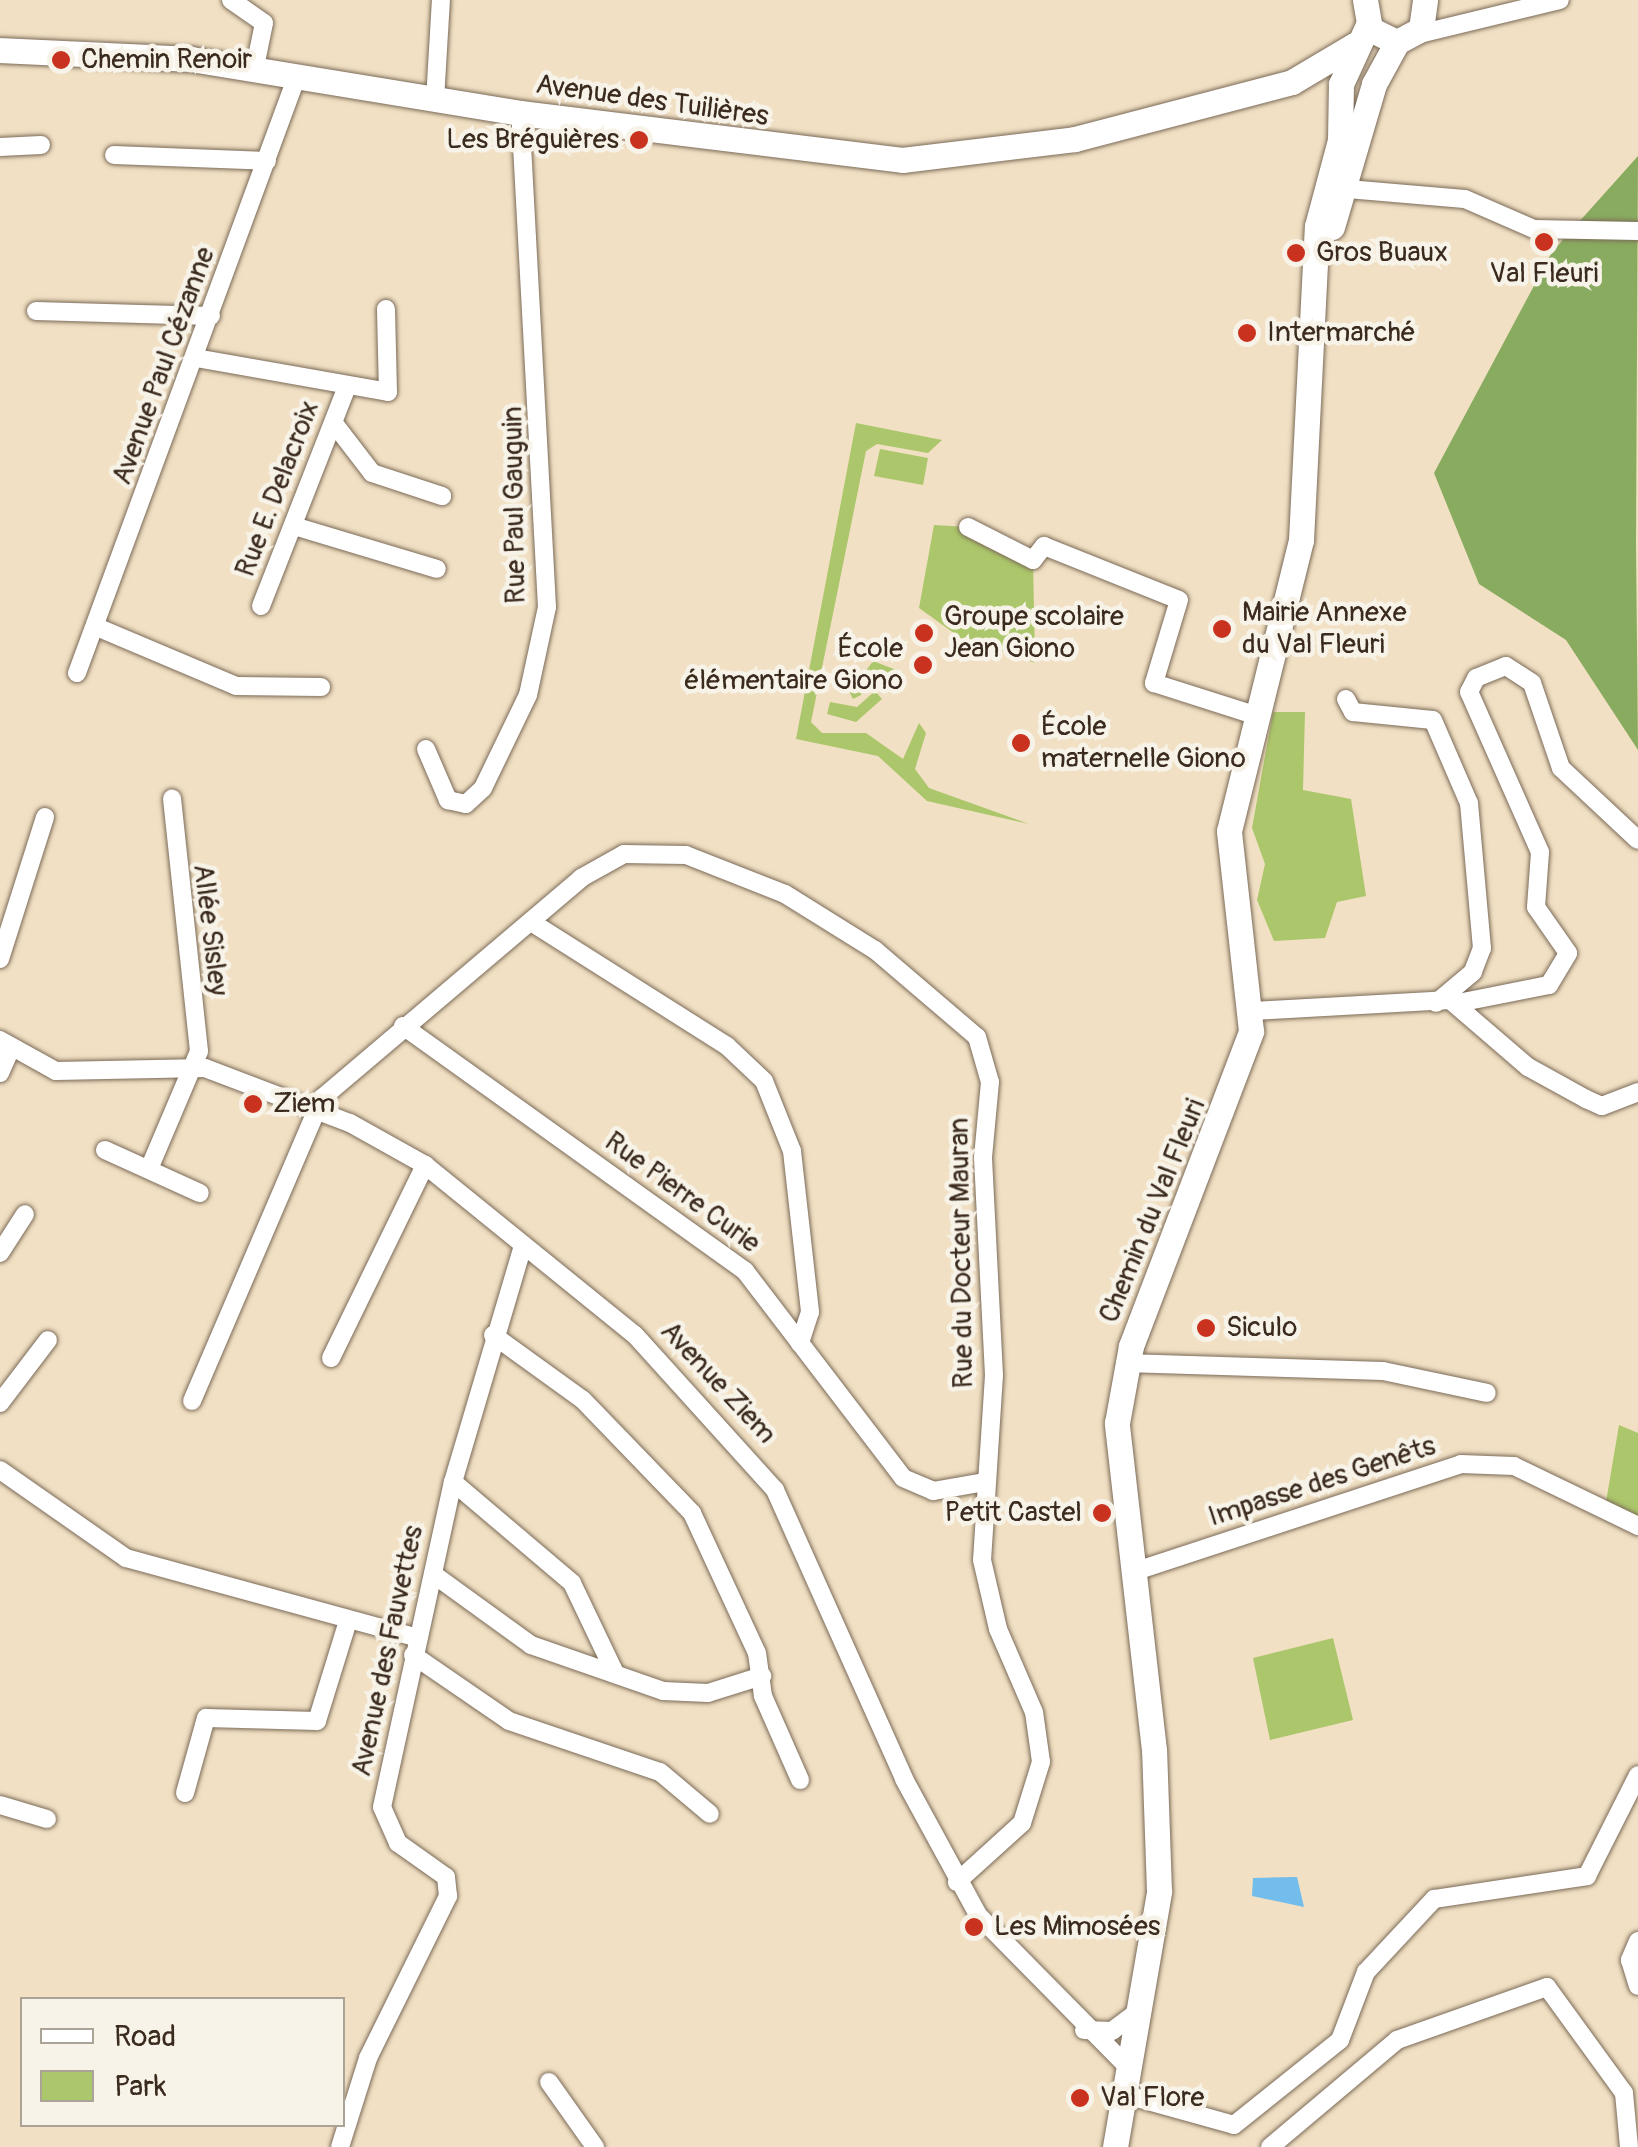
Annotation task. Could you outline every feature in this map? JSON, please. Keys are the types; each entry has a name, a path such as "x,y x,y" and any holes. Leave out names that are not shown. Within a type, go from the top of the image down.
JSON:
{"street":[{"path":"231,0 264,23 254,67"},
{"path":"435,100 440,0"},
{"path":"1364,22 1406,38 1560,0"},
{"path":"1426,2 1466,21"},
{"name":"Chemin du Val Fleuri","path":"1115,2147 1141,2008 1158,1822 1133,1572 1116,1457 1125,1363 1236,1084 1254,1011 1228,848 1254,714 1301,540 1310,304 1335,188 1374,84 1426,2"},
{"name":"Avenue des Tuilières","path":"0,50 254,67 520,113 938,160 1062,142 1292,82 1364,22"},
{"name":"Chemin du Val Fleuri","path":"1335,188 1340,96 1364,22"},
{"name":"Avenue Paul Cézanne","path":"77,673 99,628 297,76"},
{"path":"1292,82 1340,96 1374,84"},
{"name":"Rue Paul Gauguin","path":"426,749 448,800 466,804 483,788 528,695 546,607 520,113"},
{"path":"0,147 41,146"},
{"path":"114,155 267,161"},
{"path":"1335,188 1465,199 1534,230 1638,231"},
{"path":"196,358 345,392 388,392 386,309"},
{"path":"36,311 211,316"},
{"name":"Rue E. Delacroix","path":"261,606 336,426 345,392"},
{"path":"336,426 372,473 442,496"},
{"path":"294,526 437,569"},
{"path":"968,527 1033,560 1044,546 1179,600 1154,683 1254,714"},
{"path":"99,628 236,686 321,687"},
{"path":"1254,1011 1458,1003 1549,984 1568,953 1536,907 1540,852 1469,692 1476,678 1506,666 1532,684 1561,768 1638,840"},
{"path":"1346,700 1353,712 1433,720 1469,803 1482,948 1473,972 1436,1004"},
{"name":"Allée Sisley","path":"172,798 194,1067"},
{"path":"0,960 45,817"},
{"name":"Rue du Docteur Mauran","path":"192,1402 316,1112 332,1086 530,922 624,854 686,856 785,894 875,950 977,1037 990,1082 983,1158 994,1375 985,1482 987,1595 1034,1712 1041,1762 1022,1823 957,1882"},
{"path":"530,922 726,1046 764,1081 792,1151 810,1312 800,1343"},
{"path":"1458,1003 1528,1068 1586,1099 1602,1106 1638,1092"},
{"name":"Rue Pierre Curie","path":"403,1026 727,1256 800,1343 903,1478 934,1492 985,1482"},
{"name":"Avenue Ziem","path":"0,1072 6,1044 74,1073 194,1067 316,1112 425,1165 647,1346 766,1477 957,1882 994,1938 1084,2030 1128,2067"},
{"path":"149,1170 194,1067"},
{"path":"105,1150 200,1192"},
{"path":"331,1358 425,1165"},
{"path":"0,1253 25,1214"},
{"name":"Avenue des Fauvettes","path":"340,2147 368,2058 450,1887 439,1868 398,1843 382,1814 453,1482 523,1245"},
{"path":"494,1336 583,1400 685,1504 762,1676 800,1780"},
{"path":"0,1403 48,1340"},
{"path":"1125,1363 1383,1371 1487,1393"},
{"name":"Impasse des Genêts","path":"1133,1572 1461,1464 1514,1466 1638,1526"},
{"path":"0,1470 126,1558 348,1621 415,1646 508,1721 660,1772 710,1814"},
{"path":"453,1482 572,1583 614,1671"},
{"path":"433,1574 531,1645 692,1696 762,1676"},
{"path":"185,1793 206,1718 317,1722 348,1621"},
{"path":"1123,2094 1234,2125 1340,2040 1366,1972 1434,1899 1587,1876 1638,1775"},
{"path":"0,1805 47,1819"},
{"path":"1638,1942 1630,1960 1638,1986"},
{"path":"1270,2147 1397,2040 1548,1987 1624,2093 1629,2147"},
{"path":"1084,2030 1124,2026 1141,2008"},
{"path":"549,2082 595,2147"}],"green space":[{"path":"1638,156 1638,750 1566,640 1479,584 1434,473 1552,252"},
{"path":"856,423 942,440 928,453 877,444 866,451 811,722 822,733 866,733 903,759 919,723 926,733 915,769 929,788 1029,824 927,801 878,756 796,739"},
{"path":"880,449 928,458 923,485 874,476"},
{"path":"934,525 968,527 1033,560 1035,663 1005,651 986,656 919,608"},
{"path":"873,661 904,673 853,699 850,693"},
{"path":"875,691 882,699 856,722 827,714 830,702 857,707"},
{"path":"1273,712 1305,712 1303,790 1351,799 1366,896 1337,902 1325,938 1274,941 1257,900 1265,864 1252,828"},
{"path":"1619,1425 1638,1433 1638,1516 1606,1502"},
{"path":"1333,1638 1353,1720 1270,1740 1253,1658"}],"water":[{"path":"1297,1877 1304,1907 1252,1896 1253,1878"}],"place":[{"name":"Chemin Renoir","path":"61,60"},
{"name":"Les Bréguières","path":"639,140"},
{"name":"Val Fleuri","path":"1544,242"},
{"name":"Gros Buaux","path":"1296,253"},
{"name":"Intermarché","path":"1247,333"},
{"name":"Mairie Annexe du Val Fleuri","path":"1222,629"},
{"name":"Groupe scolaire Jean Giono","path":"924,633"},
{"name":"École élémentaire Giono","path":"923,665"},
{"name":"École maternelle Giono","path":"1021,743"},
{"name":"Ziem","path":"253,1104"},
{"name":"Siculo","path":"1206,1328"},
{"name":"Petit Castel","path":"1102,1513"},
{"name":"Les Mimosées","path":"974,1927"},
{"name":"Val Flore","path":"1080,2098"}]}
